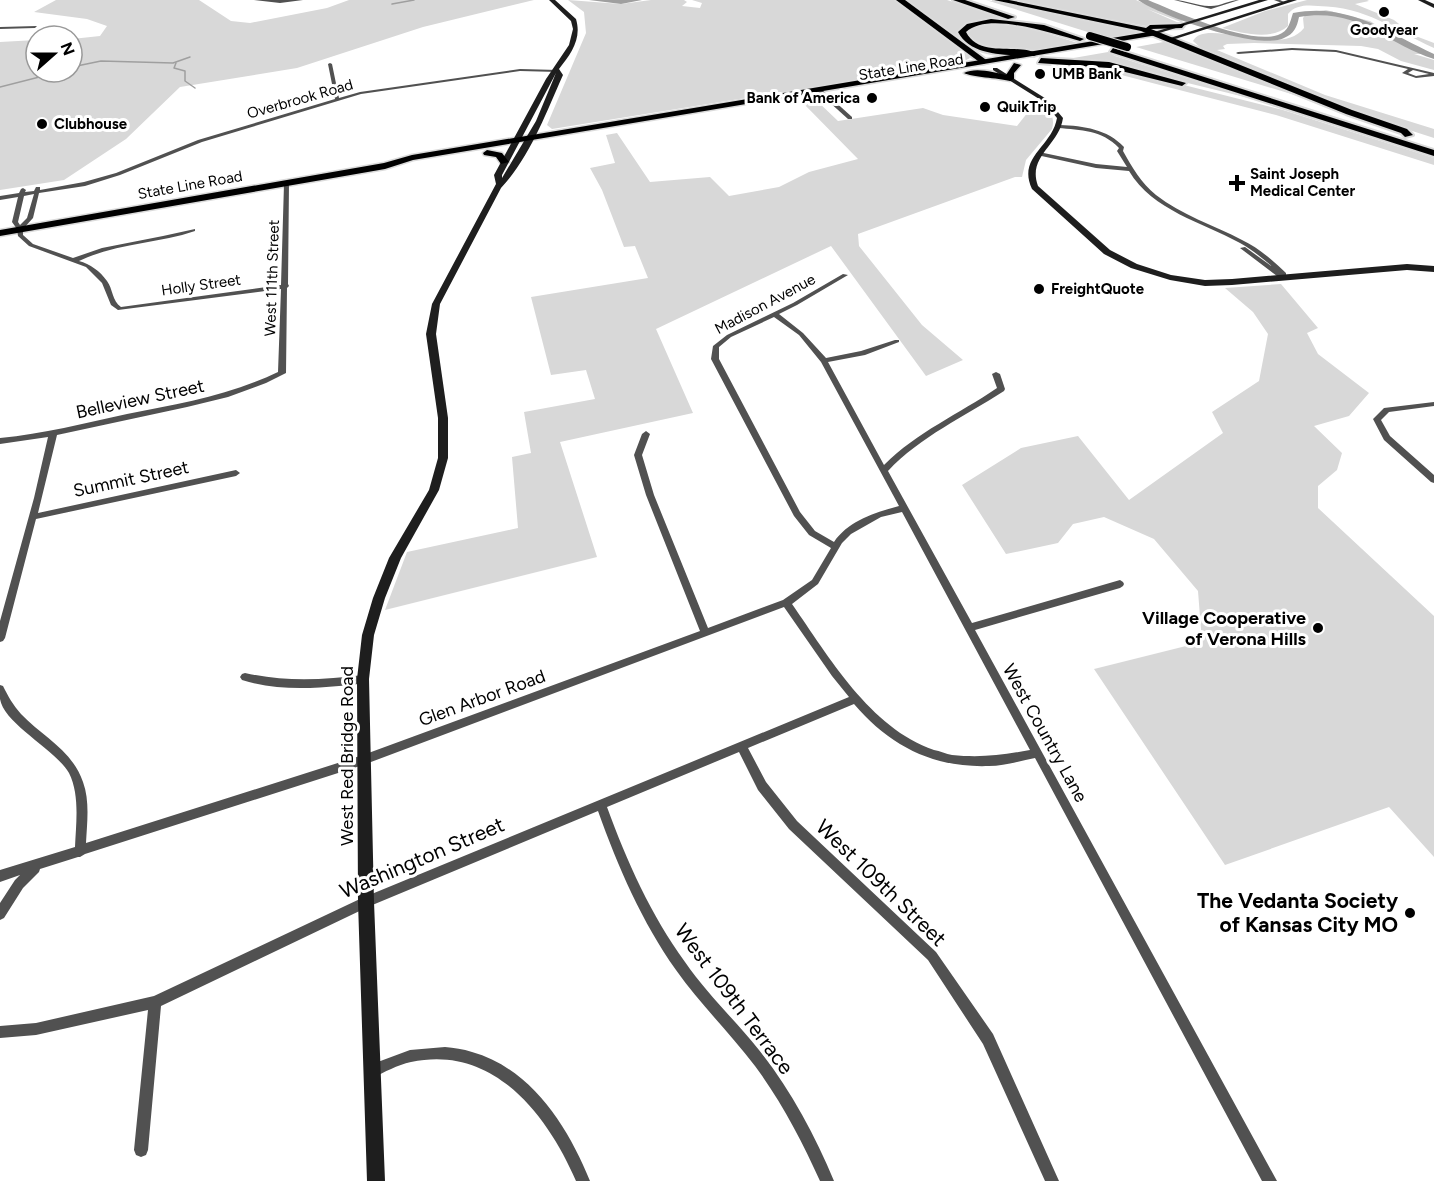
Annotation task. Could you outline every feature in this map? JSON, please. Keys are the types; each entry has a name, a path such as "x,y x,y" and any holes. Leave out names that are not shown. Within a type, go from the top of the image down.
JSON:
{"highway":[{"path":"900,0 985,62"},
{"path":"957,0 1434,153"},
{"path":"976,0 1434,143"},
{"path":"998,0 1154,33 1349,112 1404,131 1408,135"},
{"path":"1052,30 993,21 974,24 962,32 966,40 982,48 1037,58 1118,67 1327,122 1340,123"},
{"path":"1129,26 1182,26"},
{"path":"1193,32 1191,42 1198,50"},
{"path":"967,69 975,54"}],"main road":[{"path":"552,0 570,14 576,27 574,39 556,73"},
{"name":"State Line Road","path":"0,233 385,166 412,158 513,145 967,69 995,69 1017,65 1037,58 1182,26 1265,0"},
{"name":"State Line Road","path":"967,69 985,62 1037,58 1170,39 1235,19 1279,1 1294,0"},
{"path":"1421,0 1434,6"},
{"path":"985,62 1052,106 1060,118 1060,126 1039,153 1030,171 1035,187 1100,246 1125,261 1156,274 1194,282 1218,283 1407,267 1434,269"},
{"path":"1010,79 1010,72 1017,65"},
{"path":"967,69 1010,79"},
{"name":"West Red Bridge Road","path":"376,1181 363,760 363,679 369,635 379,598 395,558 434,490 443,458 443,418 431,334 436,304 500,184 510,174 539,121 556,73"},
{"name":"West Red Bridge Road","path":"500,184 498,175 504,162 556,73"},
{"name":"State Line Road","path":"528,142 566,132 821,93"},
{"path":"539,121 540,128 544,131 566,132"},
{"name":"State Line Road","path":"385,166 413,165 487,153 513,145"},
{"path":"487,153 499,155 504,162"}],"street":[{"path":"256,0 280,3 301,0"},
{"path":"1176,0 1211,8 1237,0"},
{"path":"0,28 24,27"},
{"path":"1238,53 1292,49 1336,51 1412,70 1404,73 1416,77 1434,75"},
{"path":"330,64 337,99"},
{"name":"Overbrook Road","path":"0,195 99,178 143,166 200,141 337,99 514,72 556,73"},
{"path":"821,93 850,118"},
{"path":"1060,126 1096,136 1120,151 1129,169 1144,189 1162,203 1227,236 1283,278"},
{"path":"1039,153 1096,166 1129,169"},
{"name":"West 111th Street","path":"282,373 287,183"},
{"path":"20,229 30,218 37,190"},
{"path":"22,192 15,222 20,229 20,235 31,245 73,261 101,248 177,236 194,230"},
{"name":"Holly Street","path":"73,261 88,266 100,277 114,305 120,309 286,286"},
{"name":"Madison Avenue","path":"836,547 812,532 797,514 715,359 716,346 729,336 845,275"},
{"name":"West Country Lane","path":"774,314 801,334 824,361 1270,1181"},
{"path":"824,361 863,353 897,341"},
{"name":"Belleview Street","path":"0,441 52,434 252,389 282,373"},
{"path":"883,471 919,437 983,402 1001,389 996,374"},
{"path":"1434,404 1387,410 1377,419 1378,426 1387,438 1434,480"},
{"path":"0,638 33,517 52,434"},
{"path":"646,434 638,455 650,495 705,633"},
{"name":"Summit Street","path":"33,517 236,473"},
{"name":"Glen Arbor Road","path":"0,876 363,760 786,603 815,582 836,547 849,532 863,522 904,508"},
{"path":"969,628 1120,584"},
{"path":"786,603 855,699 893,736 931,756 954,762 986,764 1038,753"},
{"path":"245,677 272,684 298,686 363,679"},
{"path":"1,696 17,720 67,761 78,782 82,814 80,852"},
{"name":"Washington Street","path":"0,1032 47,1027 155,1002 366,902 855,699"},
{"name":"West 109th Street","path":"741,746 762,786 793,825 932,956 987,1039 1052,1181"},
{"name":"West 109th Terrace","path":"601,805 615,845 651,918 695,986 760,1062 793,1114 826,1181"},
{"path":"0,914 19,884 37,866"},
{"path":"141,1150 155,1002"},
{"path":"372,1071 414,1054 456,1053 488,1062 523,1087 551,1119 574,1158 583,1181"}],"shaded area":[{"path":"56,0 199,0 231,21 250,23 327,8 349,0 534,0 423,27 297,68 180,87 126,139 64,180 0,190 0,42 24,41 24,84 84,84 84,38 100,36 107,26 87,19 34,12"},
{"path":"568,0 621,4 651,0 684,0 687,2 682,6 700,8 702,3 692,0 896,0 967,53 970,58 958,64 552,129 547,125 586,33 584,12"},
{"path":"904,0 947,0 1019,23 1000,21 964,26 958,38"},
{"path":"986,0 1136,29 1146,33 1110,39"},
{"path":"1006,0 1136,0 1184,21 1181,22 1147,9 1179,23 1146,26"},
{"path":"1307,0 1367,0 1369,1 1355,4 1394,20 1413,35 1434,43 1434,48 1379,20 1335,7 1298,7 1288,14 1288,26 1281,31 1265,35 1222,28 1265,11"},
{"path":"1326,10 1370,21 1422,54 1414,54 1434,60 1434,70 1401,61 1378,49 1361,46 1254,43 1227,44 1223,46 1225,49 1217,50 1325,95 1434,129 1434,138 1288,85 1202,49 1193,41 1200,35 1212,33 1261,40 1293,37 1304,28 1303,18 1307,13"},
{"path":"989,23 1024,26 1081,44 1035,51 1003,51 975,42 965,32 971,27"},
{"path":"1169,41 1334,107 1136,47"},
{"path":"1108,52 1253,99 1114,65 1062,60"},
{"path":"1051,64 1107,67 1283,110 1434,158 1434,165 1276,115 1106,71"},
{"path":"816,100 838,121 923,108 943,115 1017,126 1032,107 1044,105 1053,118 1052,129 1026,160 1022,177 1015,177 858,234 859,246 922,325 963,360 926,376 831,246 656,329 693,413 560,442 597,557 385,610 407,552 518,528 512,457 531,453 524,412 595,399 586,370 551,375 531,297 648,278 635,246 624,247 602,190 590,168 615,163 606,135 617,133 650,182 710,177 729,196 779,187 809,172 858,159 802,102"},
{"path":"1281,284 1318,328 1307,333 1318,354 1369,393 1349,416 1314,426 1342,453 1337,470 1318,486 1318,508 1434,616 1434,857 1389,807 1225,865 1094,669 1202,642 1198,591 1154,539 1104,517 1073,524 1058,543 1006,554 962,485 1021,448 1078,436 1129,500 1223,433 1212,412 1259,381 1268,334 1253,312 1225,288"}],"waterway":[{"path":"392,4 414,0"},
{"path":"593,0 621,2 638,0"},
{"path":"1142,0 1219,30 1263,39 1281,37 1292,29 1296,15 1316,12 1334,13 1369,23 1434,57"},
{"path":"84,65 101,61 173,63 190,57"},
{"path":"176,63 174,68 185,71 185,81 195,88"},
{"path":"0,87 24,81"}],"place":[{"name":"Goodyear","path":"1384,12"},
{"name":"UMB Bank","path":"1040,74"},
{"name":"Bank of America","path":"872,98"},
{"name":"QuikTrip","path":"985,107"},
{"name":"Clubhouse","path":"42,124"},
{"name":"Saint Joseph Medical Center","path":"1237,183"},
{"name":"FreightQuote","path":"1039,289"},
{"name":"Village Cooperative of Verona Hills","path":"1318,628"},
{"name":"The Vedanta Society of Kansas City MO","path":"1410,913"}]}
